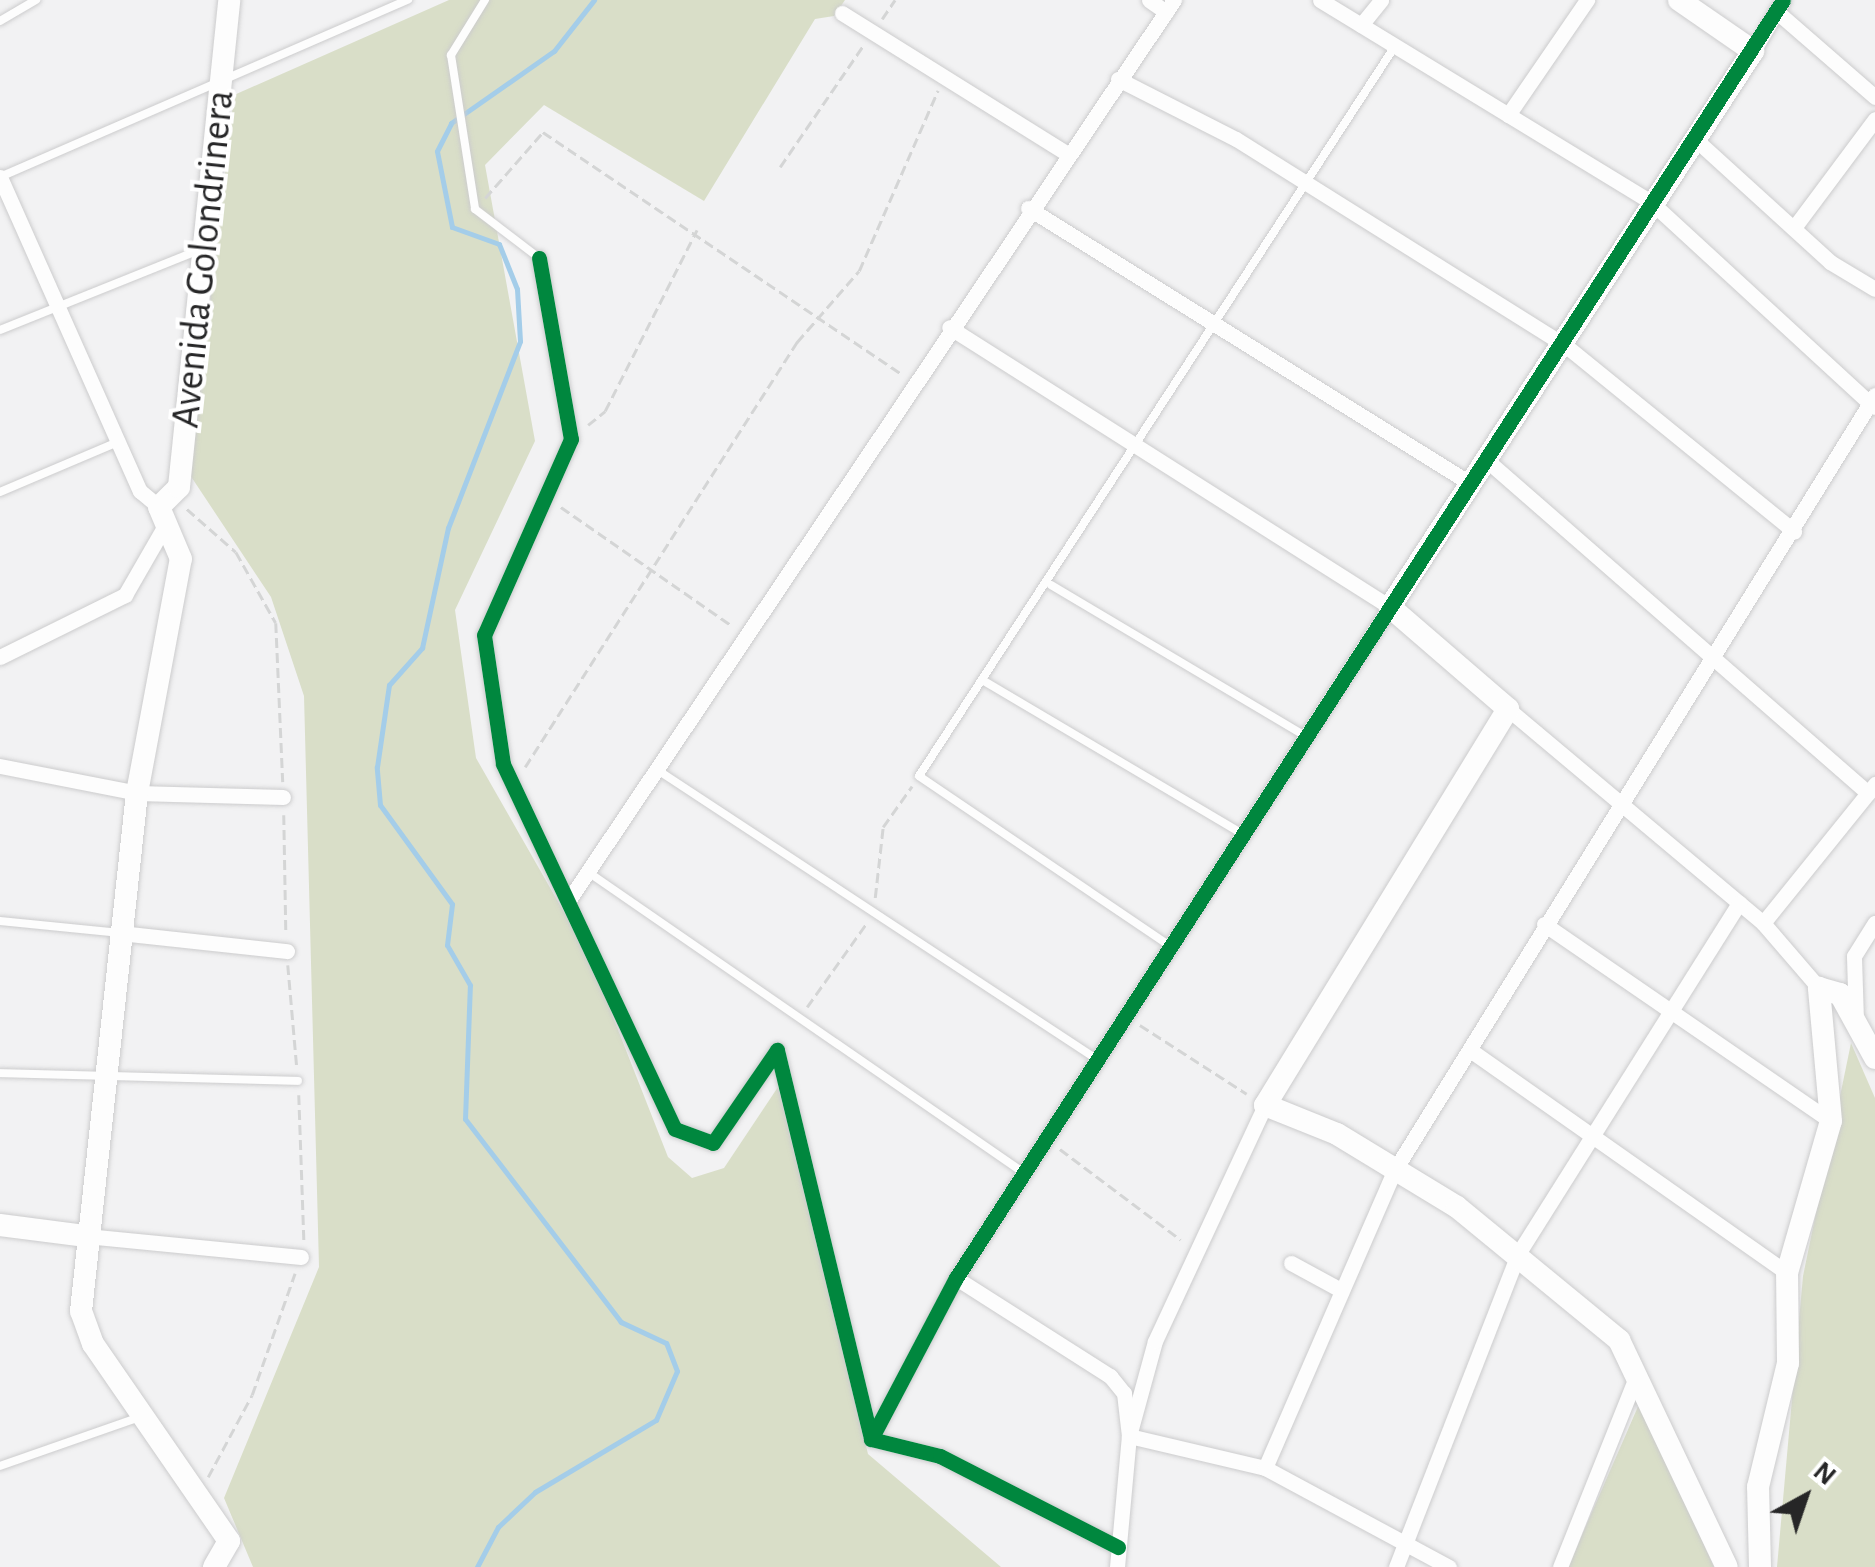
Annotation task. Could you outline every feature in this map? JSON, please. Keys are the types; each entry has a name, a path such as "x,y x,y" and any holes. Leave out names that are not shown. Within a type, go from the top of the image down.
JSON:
{"street":[{"name":"Avenida Golondrinera","path":"166,509 229,0"},
{"path":"568,901 1028,208 1170,6 1149,0"},
{"path":"1265,1468 1337,1288 1394,1171 1544,924 1718,654 1873,402 1652,203 1320,0"},
{"path":"1361,25 1381,0"},
{"path":"1508,115 1587,0"},
{"path":"1680,0 1752,51"},
{"path":"871,1439 956,1278 1051,1142 1311,739 1483,457 1566,346 1652,203 1780,6 1875,97"},
{"path":"842,14 1066,153"},
{"path":"1118,78 1236,138 1303,189 1566,346 1794,531"},
{"path":"1796,225 1834,186 1875,119"},
{"path":"1695,139 1796,225 1841,271 1875,289"},
{"path":"0,177 140,492 166,509 181,559 137,792 86,1236 81,1311 93,1344 147,1415 229,1541 214,1567"},
{"path":"1028,208 1217,320 1468,482"},
{"path":"539,258 571,439 543,494 484,636 513,785 676,1129 713,1143 777,1050 871,1439"},
{"path":"949,327 1136,450 1390,606 1764,923 1819,988 1831,1121 1787,1273 1788,1363 1758,1486 1760,1567"},
{"path":"1483,457 1872,788 1764,923"},
{"path":"0,657 125,596 166,509"},
{"path":"1117,1567 1130,1436 1193,1247 1265,1105 1508,709"},
{"path":"0,766 137,792 283,797"},
{"path":"1396,1567 1518,1254 1666,1008 1739,903"},
{"path":"1855,1022 1854,956 1875,923"},
{"path":"1544,924 1831,1121"},
{"path":"120,934 287,951"},
{"path":"1819,988 1831,985 1875,1058"},
{"path":"1470,1050 1787,1273"},
{"path":"1265,1105 1337,1134 1394,1171 1518,1254 1618,1340 1639,1370 1728,1567"},
{"path":"0,1226 301,1257"},
{"path":"1291,1263 1337,1288"},
{"path":"956,1278 1110,1376 1124,1393 1130,1436"},
{"path":"1560,1567 1639,1370"},
{"path":"1130,1436 1265,1468 1404,1547 1450,1567"},
{"path":"871,1439 940,1456 1118,1547"}],"lane":[{"path":"0,21 36,0"},
{"path":"0,177 408,0"},
{"path":"485,0 452,55 475,208 539,258"},
{"path":"1174,950 919,776 1051,585 1395,46"},
{"path":"0,330 58,313 201,250"},
{"path":"0,492 118,442"},
{"path":"1051,585 1311,739"},
{"path":"984,682 1247,836"},
{"path":"656,769 1102,1063"},
{"path":"588,872 798,1021 1028,1176"},
{"path":"0,921 120,934"},
{"path":"0,1073 104,1082 298,1081"},
{"path":"0,1466 147,1415"}],"path":[{"path":"780,167 895,0"},
{"path":"513,785 820,316 860,272 944,76"},
{"path":"475,208 543,132 697,230 912,382"},
{"path":"571,439 605,411 697,230"},
{"path":"543,494 745,635"},
{"path":"166,509 236,552 276,623 287,951 298,1081 301,1257 252,1395 198,1493"},
{"path":"798,1021 874,912 883,827 919,776"},
{"path":"1130,1019 1265,1105"},
{"path":"1051,1142 1193,1247"}],"green space":[{"path":"449,0 845,0 834,16 815,19 704,201 544,105 485,165 535,441 455,610 476,758 589,956 668,1157 692,1178 724,1168 778,1087 868,1454 1001,1567 253,1567 224,1498 319,1267 304,696 271,597 190,475 234,95"},
{"path":"1851,1043 1875,1098 1875,1567 1777,1567 1803,1276"},
{"path":"1640,1402 1714,1567 1568,1567"}],"waterway":[{"path":"477,1567 498,1527 535,1492 656,1420 677,1371 666,1343 621,1322 465,1119 470,985 447,945 452,904 380,805 377,767 389,685 422,648 448,528 520,341 517,289 499,244 452,227 437,151 451,123 554,51 594,0"}],"cycle path":[{"path":"871,1439 956,1278 1783,0"},
{"path":"539,258 571,439 484,635 503,764 675,1129 713,1143 777,1050 871,1439 940,1456 1118,1547"}]}
